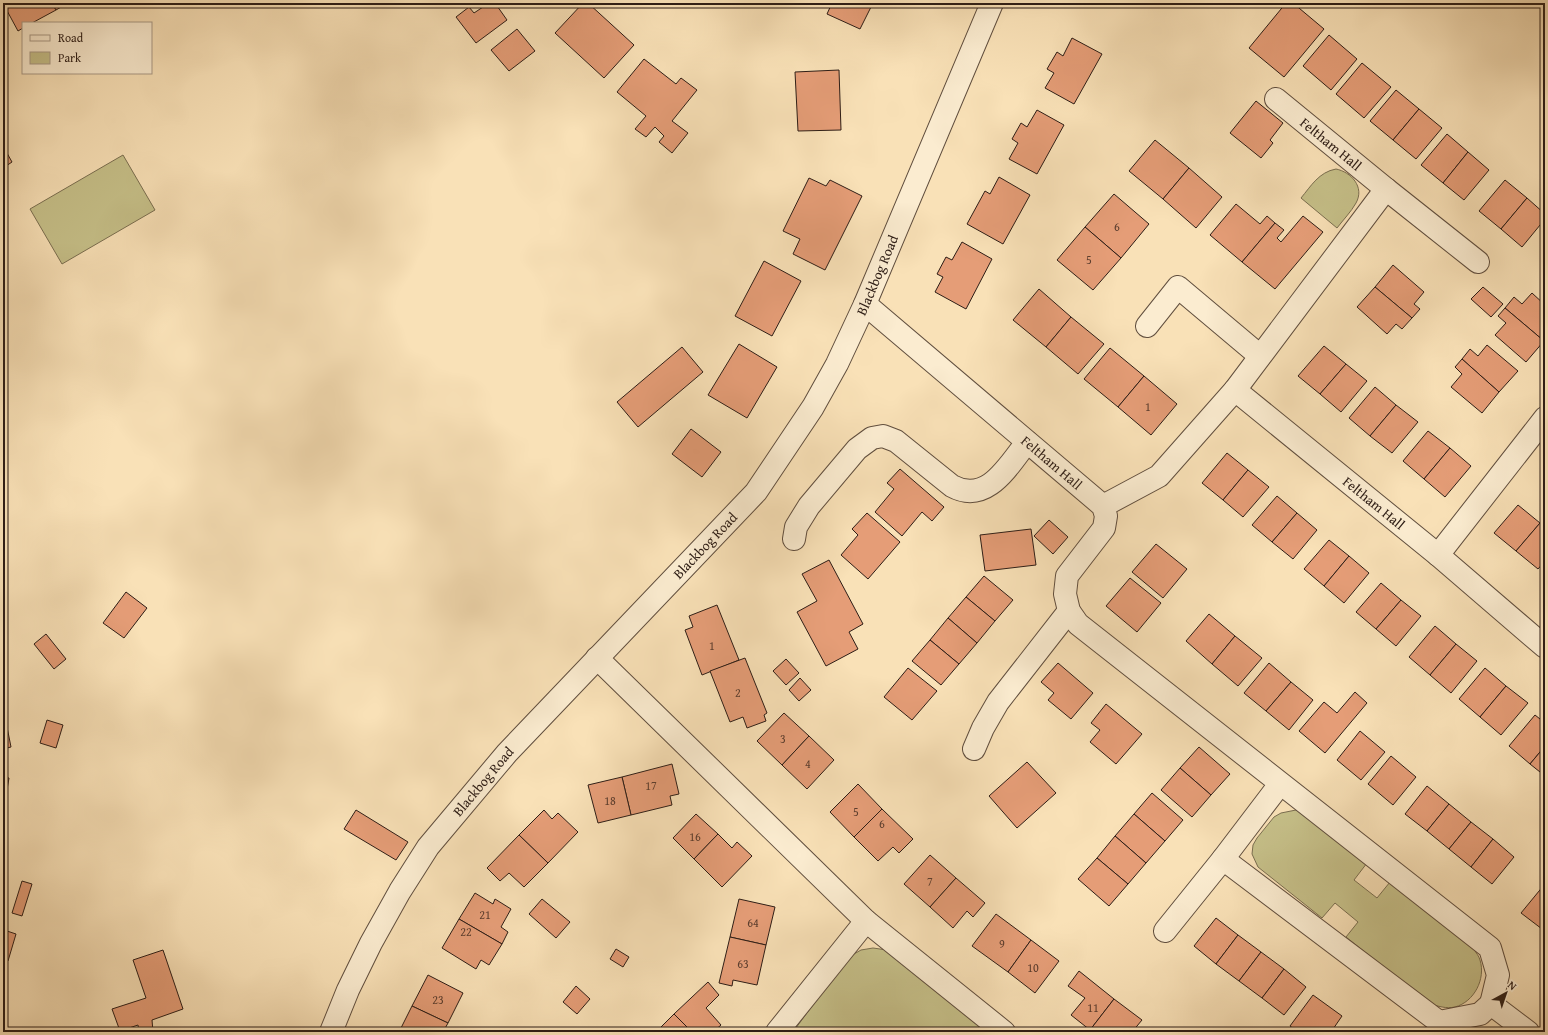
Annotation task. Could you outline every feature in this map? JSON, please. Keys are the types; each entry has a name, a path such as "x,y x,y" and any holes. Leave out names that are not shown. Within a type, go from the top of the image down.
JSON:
{"street":[{"name":"Blackbog Road","path":"330,1032 348,990 371,943 428,847 506,753 756,492 813,407 837,364 865,304 992,3"},
{"name":"Feltham Hall","path":"1276,99 1478,262"},
{"path":"1223,859 1439,1022 1480,1014 1491,1004 1498,975 1490,948 1078,624 1068,611 1065,594 1067,576 1104,528 1106,516 1103,506 1159,476 1235,390 1386,189"},
{"path":"1147,326 1178,287 1260,356"},
{"name":"Feltham Hall","path":"865,304 1103,506"},
{"name":"Feltham Hall","path":"1235,390 1438,556 1545,647"},
{"path":"1438,556 1545,418"},
{"path":"794,539 796,527 810,506 857,449 872,438 882,436 896,440 952,486 961,491 970,492 983,488 1002,474 1027,442"},
{"path":"974,748 983,728 998,702 1068,611"},
{"path":"597,658 866,921 1004,1032"},
{"path":"1165,931 1223,859 1280,784"},
{"path":"777,1032 866,921"},
{"path":"1491,1004 1528,1032"}],"green space":[{"path":"123,155 155,210 62,264 30,209"},
{"path":"1336,169 1347,173 1355,181 1359,191 1356,203 1337,228 1301,198 1320,176"},
{"path":"1296,810 1302,812 1367,863 1354,880 1377,898 1390,882 1474,949 1480,960 1481,975 1477,989 1468,1000 1452,1008 1430,1004 1346,937 1358,922 1335,903 1322,918 1258,867 1252,854 1253,845 1257,838 1274,817 1281,813"},
{"path":"873,948 887,950 988,1032 793,1032 847,958 861,950"}],"building":[{"path":"12,3 52,3 56,10 34,22 22,22 22,29 18,31 5,7"},
{"path":"52,3 68,3 56,10"},
{"path":"489,3 495,3 507,20 476,43 456,17 469,7 474,13"},
{"path":"583,3 588,3 634,45 604,78 555,33"},
{"path":"832,3 873,3 860,29 827,14"},
{"path":"1286,3 1293,3 1324,29 1284,77 1249,48"},
{"path":"517,29 535,51 509,71 491,50"},
{"path":"1329,35 1357,59 1331,90 1303,66"},
{"path":"1072,38 1102,54 1074,104 1045,88 1054,73 1047,69 1057,52 1063,56"},
{"path":"644,59 676,84 681,78 697,90 672,121 688,133 672,153 659,142 664,136 655,127 646,137 635,129 646,116 617,92"},
{"path":"1362,63 1391,87 1364,118 1336,94"},
{"path":"839,70 841,130 798,131 795,72"},
{"path":"1396,90 1419,109 1393,140 1370,121"},
{"path":"1256,101 1283,123 1270,140 1273,143 1261,158 1230,133"},
{"path":"1419,109 1442,128 1416,159 1393,140"},
{"path":"1037,110 1064,125 1037,174 1009,159 1018,143 1012,139 1021,123 1027,127"},
{"path":"1447,134 1468,152 1443,183 1421,165"},
{"path":"1155,140 1189,168 1163,199 1129,171"},
{"path":"3,146 12,162 3,168"},
{"path":"1468,152 1489,170 1464,200 1443,183"},
{"path":"1189,168 1222,197 1196,228 1163,199"},
{"path":"999,177 1030,195 1003,244 967,224 985,191 990,194"},
{"path":"809,178 826,186 830,180 862,196 825,270 793,254 800,239 783,231"},
{"path":"1505,180 1527,198 1501,229 1479,211"},
{"path":"1114,194 1149,224 1121,258 1085,227"},
{"path":"1527,198 1545,214 1545,219 1522,247 1501,229"},
{"path":"1236,204 1260,224 1267,216 1275,223 1242,262 1210,235"},
{"path":"1303,216 1323,232 1275,289 1242,262 1275,223 1284,230 1277,238 1281,242"},
{"path":"1085,227 1121,258 1093,290 1057,260"},
{"path":"962,242 992,259 966,309 935,292 943,277 937,274 946,257 952,260"},
{"path":"764,261 801,281 772,336 735,316"},
{"path":"1393,265 1424,292 1414,304 1420,309 1412,318 1375,287"},
{"path":"1375,287 1412,318 1402,329 1396,324 1387,334 1357,307"},
{"path":"1483,287 1503,304 1491,317 1471,299"},
{"path":"1039,289 1071,317 1046,347 1013,320"},
{"path":"1532,293 1545,305 1544,341 1505,308 1514,297 1522,304"},
{"path":"1505,308 1544,341 1526,362 1495,335 1506,323 1498,316"},
{"path":"1071,317 1104,344 1078,374 1046,347"},
{"path":"739,344 777,367 747,418 708,395"},
{"path":"1487,345 1518,371 1499,392 1462,359 1470,349 1478,356"},
{"path":"1324,346 1346,364 1320,394 1298,376"},
{"path":"682,347 703,372 638,427 617,402"},
{"path":"1110,348 1144,376 1118,407 1084,379"},
{"path":"1462,359 1499,392 1482,413 1451,387 1462,374 1455,367"},
{"path":"1346,364 1367,381 1341,412 1320,394"},
{"path":"1144,376 1177,404 1151,435 1118,407"},
{"path":"1375,387 1396,405 1370,436 1349,418"},
{"path":"1396,405 1418,422 1392,453 1370,436"},
{"path":"691,429 721,452 702,477 672,454"},
{"path":"1428,431 1450,448 1424,479 1403,461"},
{"path":"1450,448 1471,466 1445,497 1424,479"},
{"path":"1227,453 1248,470 1223,500 1202,483"},
{"path":"900,469 944,507 932,521 922,512 902,536 875,512 894,489 887,483"},
{"path":"1248,470 1269,487 1243,517 1223,500"},
{"path":"1277,496 1297,513 1272,542 1252,525"},
{"path":"1518,505 1540,523 1516,551 1494,533"},
{"path":"867,513 900,542 868,579 841,555 858,535 852,529"},
{"path":"1297,513 1317,530 1293,559 1272,542"},
{"path":"1049,520 1068,537 1053,554 1034,536"},
{"path":"1540,523 1545,527 1545,561 1538,569 1516,551"},
{"path":"1031,529 1036,565 985,571 980,535"},
{"path":"1329,540 1349,556 1324,586 1304,569"},
{"path":"1156,544 1187,569 1163,598 1132,572"},
{"path":"1349,556 1369,573 1344,603 1324,586"},
{"path":"829,560 863,624 849,632 858,649 826,666 797,612 817,601 802,574"},
{"path":"984,576 1013,600 995,621 966,597"},
{"path":"1130,578 1161,603 1137,632 1106,606"},
{"path":"1381,583 1401,600 1376,629 1356,612"},
{"path":"126,592 147,608 124,638 103,623"},
{"path":"966,597 995,621 977,643 948,618"},
{"path":"1401,600 1421,616 1396,646 1376,629"},
{"path":"717,605 739,660 702,675 685,630 693,627 689,616"},
{"path":"1209,614 1235,636 1212,664 1186,641"},
{"path":"948,618 977,643 959,664 930,640"},
{"path":"1435,626 1456,644 1430,675 1409,657"},
{"path":"46,634 66,659 54,669 34,644"},
{"path":"1235,636 1262,658 1238,686 1212,664"},
{"path":"930,640 959,664 941,685 912,661"},
{"path":"1456,644 1477,661 1451,693 1430,675"},
{"path":"745,658 767,713 764,715 766,721 747,728 743,717 730,722 710,671"},
{"path":"786,659 799,673 786,685 773,671"},
{"path":"1058,663 1093,693 1071,719 1048,700 1054,693 1041,682"},
{"path":"1269,663 1291,682 1266,711 1244,693"},
{"path":"908,668 937,691 912,720 884,697"},
{"path":"1485,668 1506,686 1480,717 1459,699"},
{"path":"800,678 811,690 799,701 789,690"},
{"path":"1291,682 1313,700 1289,730 1266,711"},
{"path":"1506,686 1528,703 1501,735 1480,717"},
{"path":"1355,692 1367,703 1325,753 1299,731 1324,702 1337,713"},
{"path":"1106,704 1142,734 1116,764 1090,742 1100,730 1091,723"},
{"path":"4,712 11,747 3,749 3,713"},
{"path":"784,713 809,736 782,765 757,741"},
{"path":"1535,715 1545,723 1545,746 1530,764 1509,746"},
{"path":"47,720 63,725 56,748 40,743"},
{"path":"1360,731 1385,752 1361,780 1337,760"},
{"path":"809,736 834,760 807,789 782,765"},
{"path":"1545,746 1545,776 1530,764"},
{"path":"1199,747 1230,774 1211,795 1180,768"},
{"path":"1391,756 1416,777 1393,805 1368,784"},
{"path":"1027,762 1056,793 1017,828 989,796"},
{"path":"672,764 679,794 670,796 672,805 631,815 622,777"},
{"path":"1180,768 1211,795 1192,817 1161,790"},
{"path":"3,777 9,778 3,813"},
{"path":"622,777 631,815 598,823 588,785"},
{"path":"858,784 882,809 854,837 830,812"},
{"path":"1427,786 1449,804 1427,831 1405,814"},
{"path":"1152,793 1183,820 1165,841 1134,814"},
{"path":"1449,804 1471,822 1449,849 1427,831"},
{"path":"882,809 913,839 899,853 893,847 878,861 854,837"},
{"path":"356,810 408,842 396,860 344,829"},
{"path":"544,810 552,819 558,813 578,832 548,863 519,835"},
{"path":"696,814 718,834 694,859 673,838"},
{"path":"1134,814 1165,841 1146,863 1115,836"},
{"path":"1471,822 1493,839 1471,867 1449,849"},
{"path":"718,834 732,848 737,842 752,856 722,887 694,859"},
{"path":"519,835 548,863 524,887 509,873 500,881 487,868"},
{"path":"1115,836 1146,863 1128,884 1097,858"},
{"path":"1493,839 1514,857 1492,884 1471,867"},
{"path":"930,855 956,878 930,907 904,884"},
{"path":"1097,858 1128,884 1109,906 1078,879"},
{"path":"956,878 985,903 973,917 967,911 953,928 930,907"},
{"path":"22,881 32,884 22,916 12,913"},
{"path":"1544,885 1545,926 1542,929 1521,913"},
{"path":"475,893 493,904 495,899 511,909 501,927 508,932 502,944 459,919"},
{"path":"542,899 570,922 556,938 529,914"},
{"path":"739,899 775,907 766,945 730,937"},
{"path":"996,914 1031,940 1008,972 972,946"},
{"path":"1216,918 1238,935 1216,964 1194,946"},
{"path":"459,919 502,944 489,965 481,960 476,969 442,948"},
{"path":"4,930 16,934 8,961 3,959"},
{"path":"1238,935 1261,952 1239,981 1216,964"},
{"path":"730,937 766,945 757,985 733,980 732,986 719,983"},
{"path":"1031,940 1059,961 1035,993 1008,972"},
{"path":"616,949 629,957 623,967 610,959"},
{"path":"163,950 183,1009 152,1020 153,1032 139,1032 138,1025 120,1031 112,1009 146,998 133,960"},
{"path":"1261,952 1284,969 1262,998 1239,981"},
{"path":"1284,969 1306,987 1284,1015 1262,998"},
{"path":"1079,971 1114,999 1090,1030 1071,1015 1085,998 1068,986"},
{"path":"428,975 463,993 448,1023 412,1006"},
{"path":"708,982 719,995 706,1008 721,1025 713,1032 692,1032 674,1014"},
{"path":"576,986 590,999 577,1014 563,1002"},
{"path":"1313,995 1342,1016 1331,1032 1298,1032 1290,1026"},
{"path":"1114,999 1142,1020 1132,1032 1093,1032 1090,1030"},
{"path":"412,1006 448,1023 443,1032 399,1032"},
{"path":"674,1014 692,1032 656,1032"}]}
